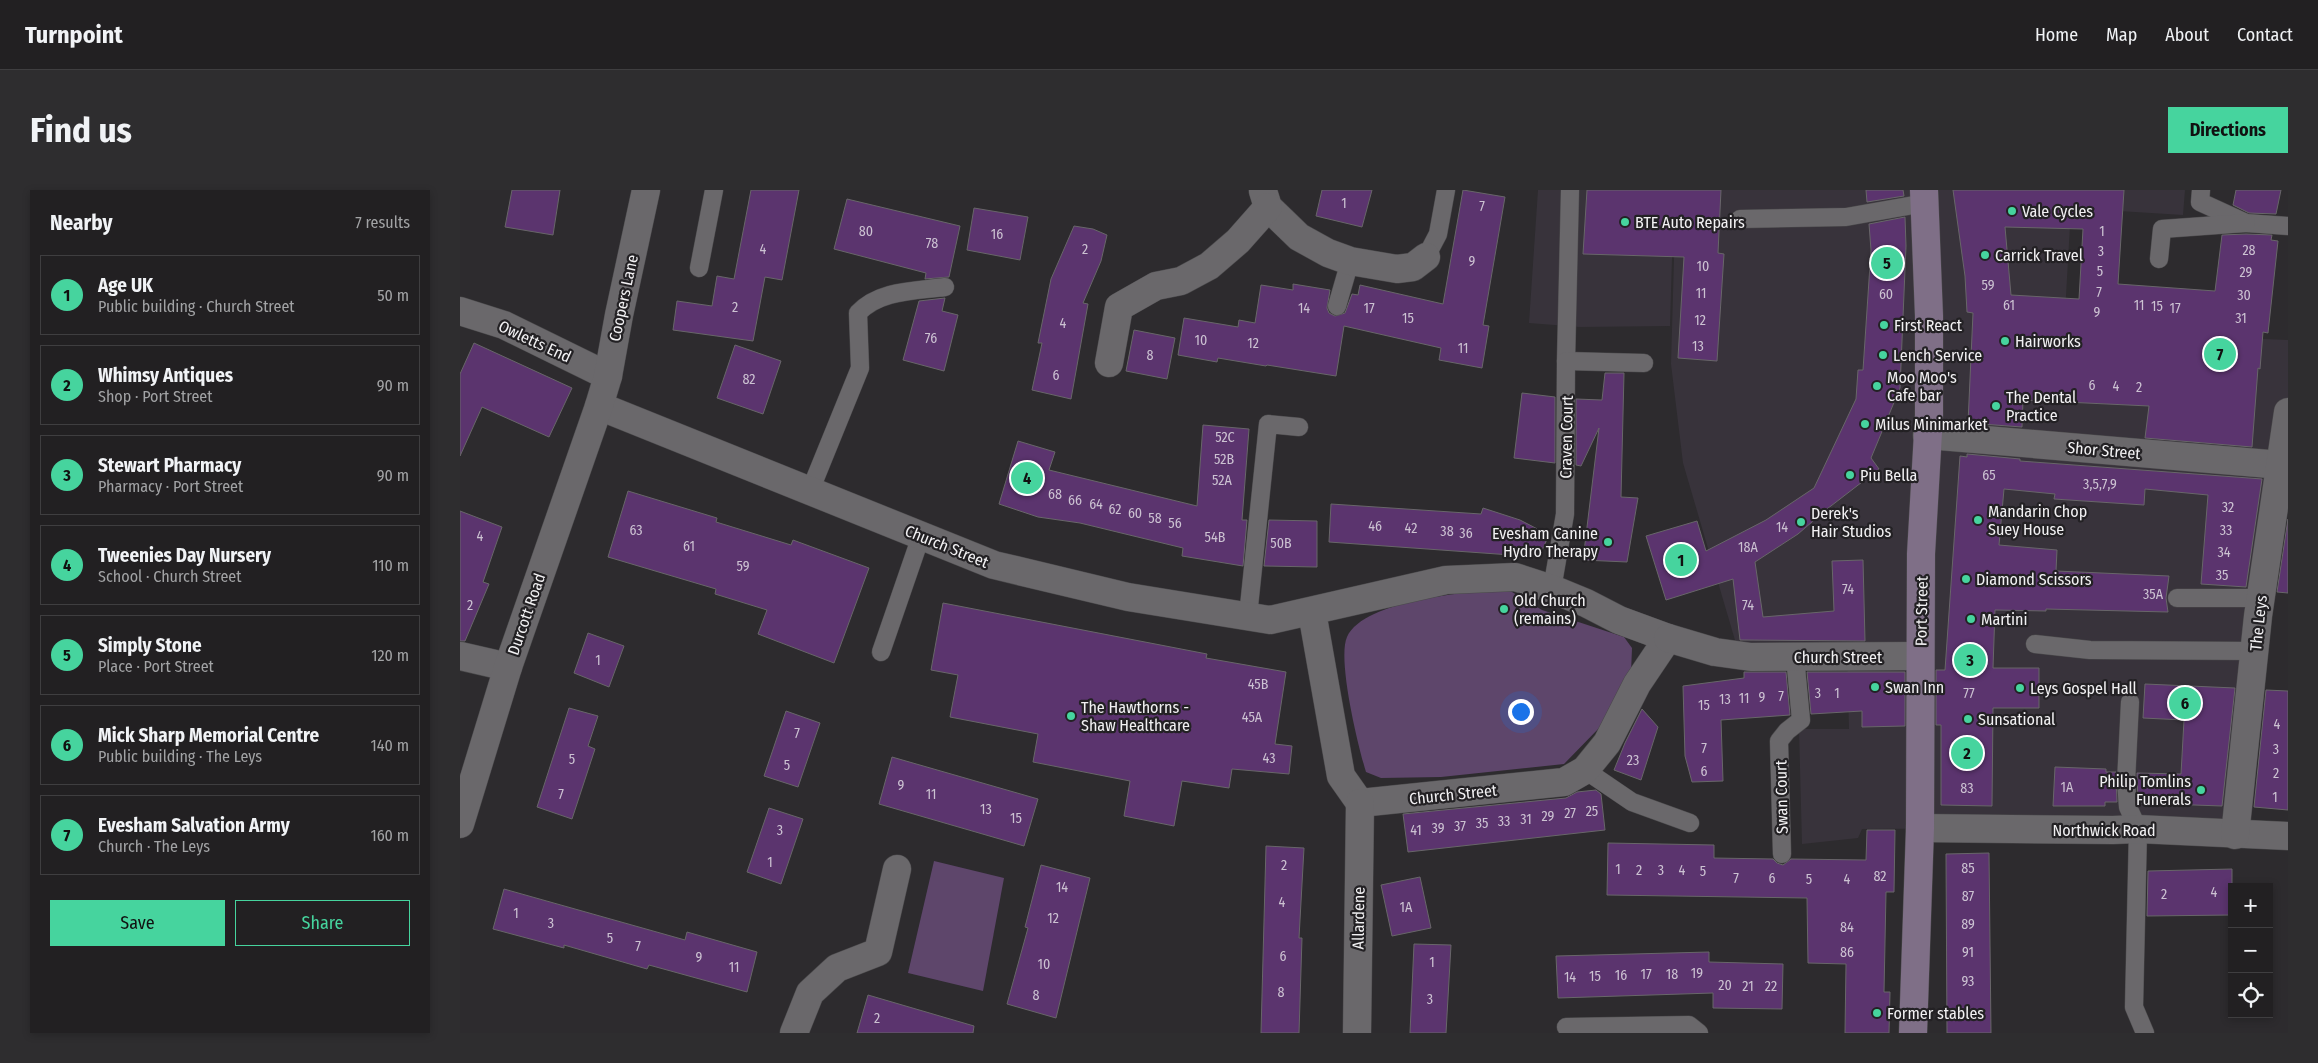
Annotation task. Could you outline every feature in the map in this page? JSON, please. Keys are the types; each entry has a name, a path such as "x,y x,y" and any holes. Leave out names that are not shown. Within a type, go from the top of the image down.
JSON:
{"main road":[{"name":"Port Street","path":"1913,1033 1920,828 1921,554 1928,434 1929,316 1925,196"}],"street":[{"name":"Coopers Lane","path":"599,406 608,376 646,190"},
{"path":"1109,363 1119,307 1156,286 1181,280 1209,266 1238,241 1265,199 1299,237 1328,253 1350,261 1397,269 1413,267 1426,257"},
{"name":"Owletts End","path":"460,311 504,325 608,376"},
{"name":"Church Street","path":"599,406 994,565 1128,597 1270,620 1312,612 1446,580 1515,577 1586,602 1619,620 1668,638 1715,652 1752,657 1920,656"},
{"name":"Durcott Road","path":"460,824 508,667 599,406"},
{"name":"The Leys","path":"2235,835 2261,598 2288,412"},
{"name":"Shor Street","path":"1928,434 2281,465"},
{"path":"1312,612 1341,776 1360,803"},
{"name":"Church Street","path":"1360,803 1564,782 1585,770 1606,743 1637,684 1668,638"},
{"path":"460,656 508,667"},
{"name":"Allardene","path":"1357,1033 1360,803"},
{"name":"Northwick Road","path":"1920,828 2138,829 2288,836"},
{"path":"794,1033 810,993 837,968 878,952 897,869"}],"lane":[{"path":"699,268 714,190"},
{"path":"1426,257 1438,234 1446,190"},
{"name":"Craven Court","path":"1552,589 1565,514 1570,190"},
{"path":"2202,190 2200,202 2246,223"},
{"path":"1740,219 1846,217 1925,196"},
{"path":"2159,259 2162,229 2246,223 2288,226"},
{"path":"1337,306 1350,261"},
{"path":"810,491 860,368 858,313 868,302 884,296 945,287"},
{"path":"1566,361 1644,363"},
{"path":"1248,616 1268,424 1300,427"},
{"path":"881,652 921,536"},
{"path":"2177,598 2261,598"},
{"path":"2035,644 2090,650 2255,651"},
{"name":"Swan Court","path":"1782,854 1779,741 1787,731 1801,720 1796,657"},
{"path":"2130,702 2127,799 2128,807 2138,829 2134,1007 2145,1033"},
{"path":"1585,770 1632,802 1690,823"},
{"path":"1566,1027 1688,1025 1699,1033"}],"shaded area":[{"path":"1538,190 1674,190 1670,326 1580,327 1529,323"},
{"path":"1676,190 2185,190 2183,215 2071,208 2064,331 2288,340 2288,400 2233,827 1862,829 1858,838 1802,844 1799,729 1849,729 1847,653 1737,647 1683,463 1671,364"},
{"path":"1507,589 1542,610 1624,637 1632,648 1631,673 1601,726 1564,764 1441,777 1381,778 1366,772 1354,724 1345,664 1347,637 1357,624 1374,614 1420,600 1444,595"},
{"path":"934,861 1004,878 983,991 908,973"}],"building":[{"path":"512,190 560,190 553,235 505,227"},
{"path":"751,190 799,190 782,280 765,277 753,341 673,330 677,301 712,306 717,276 734,279"},
{"path":"1322,190 1372,190 1362,227 1316,216"},
{"path":"1463,190 1505,197 1483,325 1489,326 1482,368 1439,360 1441,348 1344,326 1336,376 1218,358 1217,362 1178,355 1184,318 1238,327 1239,320 1255,323 1261,285 1293,290 1293,284 1330,290 1327,308 1329,313 1335,316 1345,313 1352,294 1358,295 1360,285 1443,304"},
{"path":"1587,190 1721,190 1718,253 1724,254 1717,361 1678,358 1684,257 1583,254"},
{"path":"1866,190 1903,190 1904,196 1867,202"},
{"path":"1953,190 2124,190 2118,284 2215,291 2222,235 2272,235 2271,240 2278,241 2268,333 2263,332 2260,369 2258,368 2252,447 2145,438 2149,406 2023,400 2022,427 1968,423 1973,313 1967,312 1965,276","holes":["2005,227 2083,229 2079,299 2011,295"]},
{"path":"2236,190 2281,190 2276,214 2249,213 2233,205"},
{"path":"847,199 960,226 949,277 925,279 926,273 834,249"},
{"path":"974,208 1028,217 1020,260 967,250"},
{"path":"1905,217 1906,246 1900,388 1871,458 1879,469 1798,534 1755,562 1763,617 1834,611 1832,561 1863,560 1865,641 1740,640 1733,579 1666,600 1646,536 1697,521 1706,551 1766,520 1814,488 1856,399 1858,370 1863,370 1871,250 1869,224"},
{"path":"1074,226 1093,229 1107,235 1101,261 1083,303 1088,304 1071,399 1032,390 1042,343 1038,343 1051,279"},
{"path":"945,298 942,311 958,315 944,371 903,360 919,301"},
{"path":"1134,330 1175,338 1167,379 1126,371"},
{"path":"474,343 572,388 549,437 482,407 460,456 460,374"},
{"path":"735,345 781,361 763,414 717,398"},
{"path":"1605,373 1624,373 1621,497 1638,498 1627,562 1583,560 1599,428 1581,466 1576,465 1576,399 1602,400"},
{"path":"1522,393 1555,397 1555,463 1514,458"},
{"path":"1203,425 1249,429 1242,520 1247,520 1243,566 1182,556 1183,548 1080,523 1038,517 999,504 1018,441 1055,452 1049,470 1197,506"},
{"path":"1967,454 2020,459 2020,461 2262,479 2246,587 2201,584 2208,495 2145,489 2144,505 2054,499 2055,494 2004,489 1999,545 2057,550 2056,571 2169,576 2166,598 2168,612 2046,609 2046,611 1995,610 1993,668 2039,668 2039,708 1993,708 1992,806 1941,805 1941,725 1936,725 1936,670 1945,670 1960,456 1967,457"},
{"path":"628,491 717,518 716,522 791,545 793,540 869,568 834,663 758,634 767,610 715,594 716,589 608,557"},
{"path":"1331,504 1481,514 1483,508 1520,520 1549,535 1539,557 1329,542"},
{"path":"460,511 502,527 483,582 489,584 465,641 460,641"},
{"path":"2288,519 2288,593 2277,592"},
{"path":"1269,520 1317,521 1317,567 1264,566"},
{"name":"The Hawthorns - Shaw Healthcare","path":"943,603 1207,654 1206,658 1286,672 1275,744 1292,746 1289,774 1232,769 1229,788 1182,781 1174,826 1124,816 1130,781 1033,762 1038,734 950,717 958,675 931,670"},
{"path":"588,633 624,646 609,687 574,673"},
{"path":"1744,672 1786,672 1790,715 1721,720 1723,781 1692,782 1685,756 1683,686 1744,678"},
{"path":"1807,672 1905,672 1905,726 1862,727 1862,711 1811,714"},
{"path":"2145,684 2235,688 2222,806 2138,803 2137,773 2181,774 2184,720 2143,718"},
{"path":"2266,690 2288,691 2288,810 2254,807"},
{"path":"569,708 598,716 588,746 595,749 572,819 537,807"},
{"path":"1642,709 1658,727 1641,780 1614,770"},
{"path":"786,711 820,723 798,787 764,776"},
{"path":"892,757 1038,799 1024,846 879,804"},
{"path":"2055,767 2106,769 2106,772 2116,772 2117,802 2105,802 2105,806 2053,806"},
{"path":"1596,790 1601,794 1605,830 1408,852 1403,814 1566,798 1577,792"},
{"path":"769,808 803,819 781,884 747,872"},
{"path":"1867,830 1895,830 1894,892 1886,892 1884,992 1890,992 1889,1033 1845,1033 1846,964 1808,963 1807,898 1607,895 1608,843 1714,845 1714,858 1773,859 1783,865 1791,859 1866,860"},
{"path":"1266,846 1304,848 1299,938 1302,938 1299,1033 1261,1033"},
{"path":"1989,853 1991,1033 1947,1033 1946,854"},
{"path":"1041,865 1090,878 1056,1018 1007,1004 1028,928 1025,927"},
{"path":"2232,869 2232,883 2228,883 2228,915 2147,916 2148,871"},
{"path":"1420,877 1431,928 1392,936 1381,885"},
{"path":"504,889 685,940 687,932 757,952 747,992 649,965 647,969 564,945 564,948 493,929"},
{"path":"1414,944 1451,945 1446,1033 1410,1033"},
{"path":"1709,952 1709,962 1783,964 1782,1009 1713,1008 1713,993 1558,998 1556,956"},
{"path":"868,995 974,1026 973,1033 857,1033"}],"place":[{"name":"Vale Cycles","path":"2012,211"},
{"name":"BTE Auto Repairs","path":"1625,222"},
{"name":"Carrick Travel","path":"1985,255"},
{"name":"Simply Stone","path":"1887,263"},
{"name":"First React","path":"1884,325"},
{"name":"Hairworks","path":"2005,341"},
{"name":"Evesham Salvation Army","path":"2220,354"},
{"name":"Lench Service","path":"1883,355"},
{"name":"Moo Moo's Cafe bar","path":"1877,386"},
{"name":"The Dental Practice","path":"1996,406"},
{"name":"Milus Minimarket","path":"1865,424"},
{"name":"Piu Bella","path":"1850,475"},
{"name":"Tweenies Day Nursery","path":"1027,478"},
{"name":"Mandarin Chop Suey House","path":"1978,520"},
{"name":"Derek's Hair Studios","path":"1801,522"},
{"name":"Evesham Canine Hydro Therapy","path":"1608,542"},
{"name":"Age UK","path":"1681,560"},
{"name":"Diamond Scissors","path":"1966,579"},
{"name":"Old Church (remains)","path":"1504,609"},
{"name":"Martini","path":"1971,619"},
{"name":"Stewart Pharmacy","path":"1970,660"},
{"name":"Swan Inn","path":"1875,687"},
{"name":"Leys Gospel Hall","path":"2020,688"},
{"name":"Mick Sharp Memorial Centre","path":"2185,703"},
{"name":"The Hawthorns - Shaw Healthcare","path":"1071,716"},
{"name":"Sunsational","path":"1968,719"},
{"name":"Whimsy Antiques","path":"1967,753"},
{"name":"Philip Tomlins Funerals","path":"2201,790"},
{"name":"Former stables","path":"1877,1013"}]}
